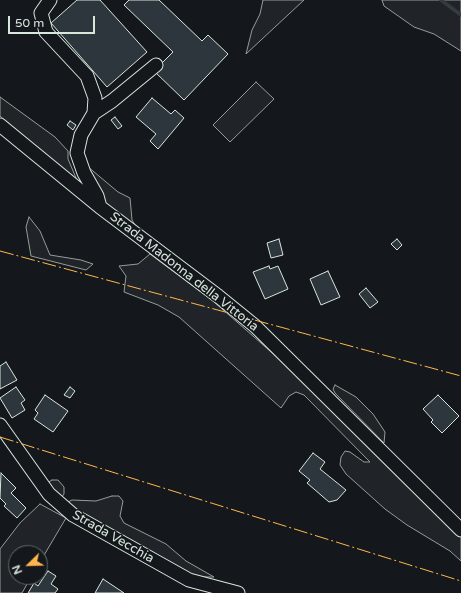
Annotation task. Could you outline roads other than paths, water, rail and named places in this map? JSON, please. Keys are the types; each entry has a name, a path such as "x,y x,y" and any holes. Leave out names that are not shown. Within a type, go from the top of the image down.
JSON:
{"street":[{"path":"50,0 40,13 46,32 87,76 95,98 94,113 82,134 77,153 84,173 97,196 100,207"},
{"path":"94,113 112,101 156,65"},
{"name":"Strada Madonna della Vittoria","path":"0,124 100,207 218,296 255,326 460,525"},
{"name":"Strada Vecchia","path":"0,426 49,494 73,515 189,580 238,593"}],"waterway":[{"path":"441,0 461,15"}]}
